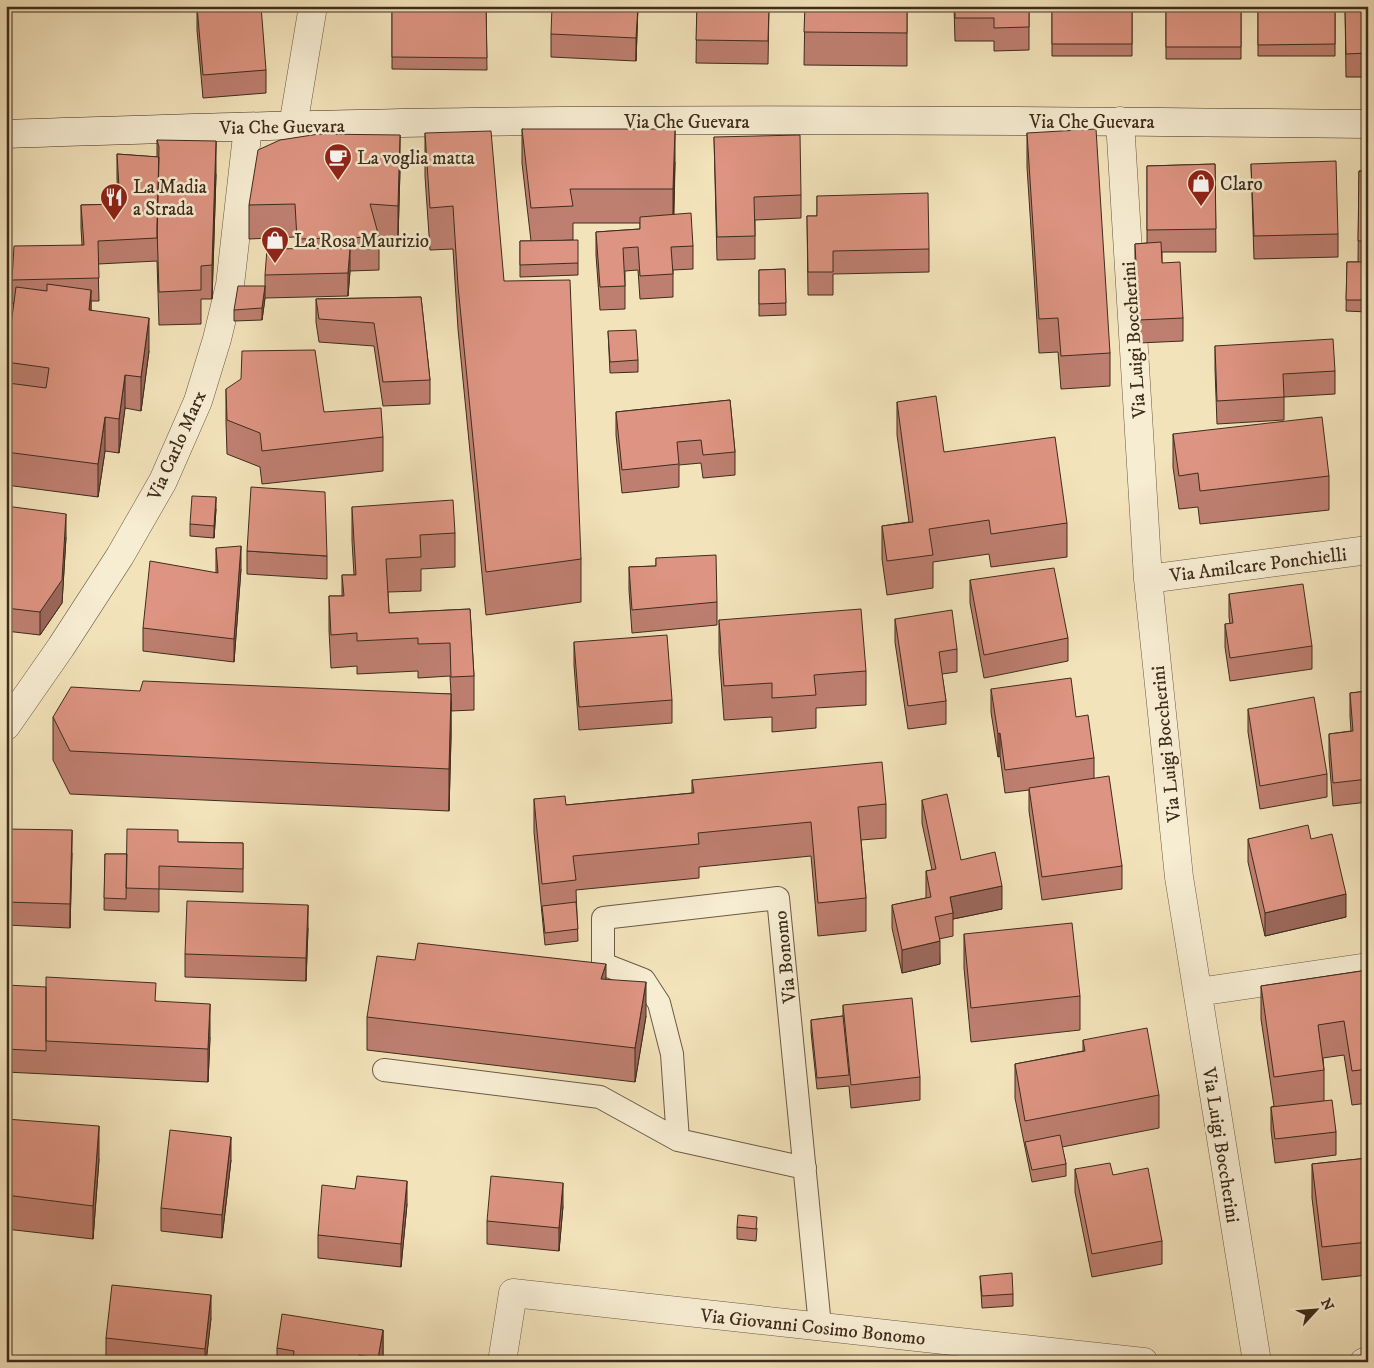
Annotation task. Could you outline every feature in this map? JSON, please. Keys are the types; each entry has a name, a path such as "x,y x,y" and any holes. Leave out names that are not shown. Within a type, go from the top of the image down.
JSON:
{"street":[{"path":"293,126 313,6"},
{"name":"Via Che Guevara","path":"6,134 248,127 581,121 1120,121 1368,124"},
{"name":"Via Luigi Boccherini","path":"1120,121 1148,579 1179,877 1257,1362"},
{"name":"Via Carlo Marx","path":"6,726 61,647 120,556 163,482 198,400 217,338 230,285 248,127"},
{"name":"Via Amilcare Ponchielli","path":"1148,579 1368,550"},
{"path":"1198,992 1368,967"},
{"name":"Via Giovanni Cosimo Bonomo","path":"502,1362 513,1293 1144,1362"},
{"path":"1364,1362 1368,1361"}],"lane":[{"name":"Via Bonomo","path":"678,1140 672,1054 659,1003 644,980 603,964 603,918 778,898 820,1326"},
{"path":"384,1070 600,1097 678,1140 805,1168"}],"building":[{"path":"261,6 266,70 203,75 197,7"},
{"path":"392,6 486,6 487,58 392,57"},
{"path":"552,6 638,6 636,38 551,34"},
{"path":"697,6 769,6 768,41 696,40"},
{"path":"805,6 907,6 907,33 804,32"},
{"path":"955,6 1029,6 1029,27 994,28 994,18 955,18"},
{"path":"1052,6 1132,6 1132,44 1052,44"},
{"path":"1166,6 1241,6 1241,47 1166,47"},
{"path":"1258,6 1335,6 1335,44 1258,45"},
{"path":"1345,6 1368,6 1368,53 1346,54"},
{"path":"522,129 675,129 673,189 570,189 573,206 531,208"},
{"path":"1096,129 1110,353 1061,356 1058,318 1039,319 1027,133"},
{"path":"491,131 504,281 570,280 581,559 486,572 458,286 453,206 430,208 425,133"},
{"path":"319,134 400,135 398,206 370,204 379,237 297,239 295,204 249,205 258,150 280,140"},
{"path":"800,135 801,195 754,197 755,236 717,237 714,137"},
{"path":"157,140 216,141 212,265 201,266 201,290 159,292 157,228 159,147"},
{"path":"117,154 159,157 157,238 98,241 99,278 12,280 14,246 84,245 81,205 120,204"},
{"path":"1336,161 1338,234 1254,236 1251,164"},
{"path":"1215,164 1216,229 1147,230 1147,166"},
{"path":"1359,171 1368,171 1368,241 1358,241"},
{"path":"928,193 929,249 833,251 833,272 808,272 807,216 817,216 817,196"},
{"path":"691,213 693,246 671,247 673,274 640,276 638,247 623,248 625,286 600,287 596,232 640,229 640,217"},
{"path":"578,240 578,263 520,265 520,241"},
{"path":"1161,242 1162,263 1180,262 1183,318 1139,320 1135,244"},
{"path":"350,248 348,273 265,275 267,249"},
{"path":"1347,262 1368,262 1368,300 1346,300"},
{"path":"785,269 786,303 759,304 759,270"},
{"path":"47,284 91,290 89,310 149,318 141,377 125,375 119,419 105,417 98,464 6,452 6,396 8,383 46,388 49,368 6,362 16,287 47,291"},
{"path":"238,286 265,286 262,308 234,310"},
{"path":"421,297 430,380 383,382 374,323 319,319 316,299"},
{"path":"636,330 638,360 610,362 608,331"},
{"path":"1333,339 1335,371 1283,374 1284,397 1217,401 1215,346"},
{"path":"315,350 324,412 381,408 383,437 262,451 260,433 227,420 226,389 241,379 242,351"},
{"path":"936,396 944,452 1055,437 1067,523 991,534 989,520 929,529 933,555 887,561 882,526 913,522 897,402"},
{"path":"730,400 735,452 703,455 701,440 677,442 679,464 622,470 616,412"},
{"path":"1322,417 1329,476 1200,491 1198,473 1179,476 1173,434"},
{"path":"251,487 325,492 327,556 247,551"},
{"path":"192,496 216,497 214,526 190,524"},
{"path":"453,500 455,533 420,535 421,557 386,559 389,613 470,609 474,676 451,677 450,643 418,644 418,638 357,641 357,633 331,635 329,596 344,596 342,575 356,575 352,507"},
{"path":"6,506 66,514 62,580 40,612 6,608"},
{"path":"241,546 234,639 143,628 150,561 218,573 216,548"},
{"path":"716,555 717,602 632,610 629,567 656,566 656,558"},
{"path":"1054,568 1068,638 984,655 970,580"},
{"path":"1368,582 1368,604 1364,583"},
{"path":"1303,584 1312,646 1230,658 1225,624 1233,623 1229,594"},
{"path":"861,609 866,671 814,675 816,695 772,698 772,683 724,686 719,620"},
{"path":"952,610 957,649 939,652 946,701 908,706 895,619"},
{"path":"667,635 672,700 579,707 574,642"},
{"path":"1071,678 1076,717 1088,715 1094,758 1005,770 991,689"},
{"path":"143,681 451,694 449,769 70,751 53,717 71,687 140,691"},
{"path":"1368,691 1368,779 1333,783 1329,734 1353,731 1350,693"},
{"path":"1314,697 1327,774 1260,786 1248,709"},
{"path":"882,762 886,804 858,807 866,898 818,903 811,822 698,833 699,844 573,856 576,880 542,884 534,799 565,796 566,805 694,793 692,780"},
{"path":"1109,776 1122,866 1042,877 1029,788"},
{"path":"947,794 961,860 995,852 1002,886 950,897 953,913 935,917 940,941 902,950 892,905 931,897 926,871 936,869 922,800"},
{"path":"1308,825 1311,839 1332,834 1346,894 1265,913 1248,839"},
{"path":"6,829 72,830 70,904 6,902"},
{"path":"127,829 178,830 178,842 243,843 243,869 159,866 159,889 126,888"},
{"path":"105,854 127,854 126,899 104,898"},
{"path":"187,901 308,905 306,958 185,954"},
{"path":"576,902 578,929 545,933 542,906"},
{"path":"1072,923 1080,996 971,1008 964,934"},
{"path":"418,943 606,964 601,979 646,982 635,1048 367,1017 377,956 415,960"},
{"path":"1368,970 1368,1069 1352,1071 1344,1021 1318,1025 1324,1070 1274,1077 1261,986"},
{"path":"46,977 156,983 155,1001 210,1004 208,1049 46,1041"},
{"path":"6,985 46,987 46,1051 6,1049"},
{"path":"912,998 920,1077 851,1085 843,1005"},
{"path":"843,1016 849,1075 817,1078 811,1020"},
{"path":"1147,1028 1159,1095 1025,1121 1015,1064 1085,1051 1083,1040"},
{"path":"1332,1100 1336,1132 1275,1139 1271,1107"},
{"path":"6,1119 99,1126 93,1206 6,1195"},
{"path":"170,1130 231,1137 222,1215 161,1208"},
{"path":"1060,1135 1066,1164 1032,1170 1025,1142"},
{"path":"1368,1158 1368,1242 1322,1247 1312,1164"},
{"path":"1110,1163 1113,1175 1148,1168 1162,1241 1092,1254 1075,1169"},
{"path":"357,1176 407,1181 401,1244 318,1235 322,1185 355,1189"},
{"path":"491,1176 563,1183 559,1228 487,1221"},
{"path":"738,1215 757,1217 756,1229 737,1227"},
{"path":"1012,1273 1013,1294 982,1296 980,1276"},
{"path":"112,1285 211,1295 205,1349 106,1338"},
{"path":"282,1314 383,1330 378,1358 359,1355 358,1362 293,1362 294,1351 277,1348"},
{"path":"550,1360 566,1362 550,1362"}],"place":[{"name":"La voglia matta","path":"338,181"},
{"name":"Claro","path":"1201,207"},
{"name":"La Madia a Strada","path":"114,221"},
{"name":"La Rosa Maurizio","path":"275,264"}]}
